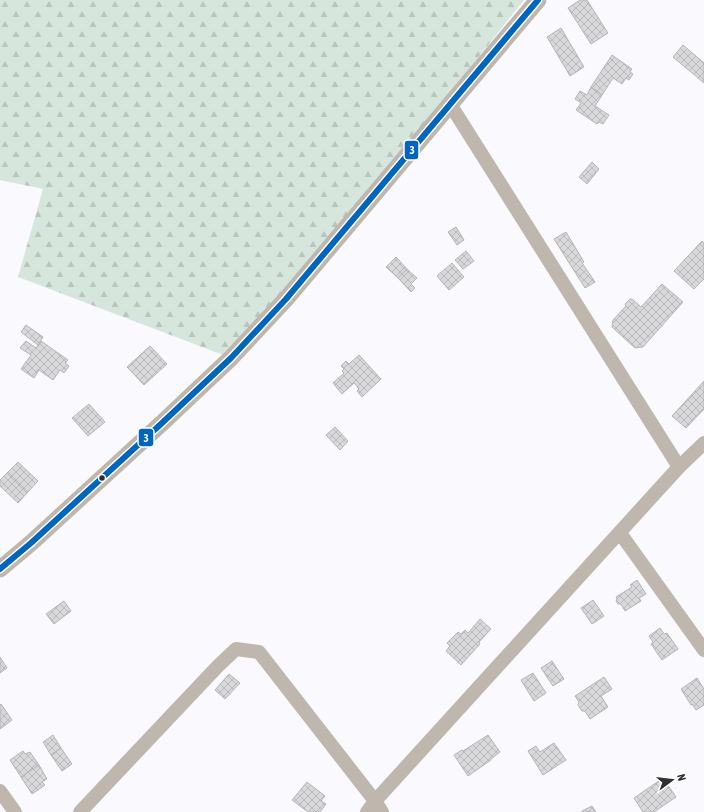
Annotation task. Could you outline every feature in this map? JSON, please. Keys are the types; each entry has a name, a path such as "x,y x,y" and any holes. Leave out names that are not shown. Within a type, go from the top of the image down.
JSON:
{"street":[{"path":"0,569 32,543 231,358 286,299 538,0"},
{"path":"450,104 680,468"},
{"path":"80,812 218,666 236,649 259,652 375,808 620,533 704,443"},
{"path":"620,533 704,650"},
{"path":"0,791 15,812"}],"green space":[{"path":"0,0 524,0 286,299 231,358 18,277 43,189 0,180"}],"building":[{"path":"580,0 587,0 608,33 591,44 568,8"},
{"path":"561,28 584,67 570,76 547,37"},
{"path":"683,45 704,63 704,83 673,57"},
{"path":"612,55 632,69 630,72 633,74 629,80 626,78 622,84 613,78 602,95 591,87"},
{"path":"591,87 602,95 595,106 609,115 603,124 599,122 597,124 576,110 581,103 575,99 580,91 587,95"},
{"path":"592,162 599,169 587,184 579,177"},
{"path":"456,227 464,240 457,245 448,232"},
{"path":"566,232 584,262 582,263 595,282 585,288 554,239"},
{"path":"702,241 704,243 704,279 694,289 674,271"},
{"path":"466,251 474,261 463,269 455,260"},
{"path":"396,257 407,269 398,278 386,267"},
{"path":"452,263 464,277 449,290 437,276"},
{"path":"407,269 417,278 411,284 415,288 411,292 398,278"},
{"path":"662,284 683,302 643,347 635,348 612,327 613,320 626,306 625,304 630,299 641,307"},
{"path":"26,325 43,337 38,345 21,332"},
{"path":"26,341 36,348 41,341 68,360 65,363 69,366 64,373 60,370 53,380 39,370 34,378 21,369 31,355 20,348"},
{"path":"150,346 167,364 144,385 127,367"},
{"path":"359,355 381,379 362,397 357,391 359,389 354,383 342,394 333,383 344,373 342,371 344,369 341,366 346,361 349,364"},
{"path":"704,381 704,409 686,428 672,416"},
{"path":"89,404 105,422 88,436 72,418"},
{"path":"335,427 348,441 340,450 326,435"},
{"path":"18,462 38,481 27,493 7,473"},
{"path":"7,473 27,493 18,503 0,486 0,480"},
{"path":"637,580 646,594 639,598 641,601 625,611 621,604 618,604 616,601 616,597 632,587 630,585"},
{"path":"593,600 604,616 592,624 581,608"},
{"path":"64,601 71,611 54,624 46,614"},
{"path":"480,619 491,629 461,665 446,651 450,646 447,643 458,632 461,634 465,630 468,633"},
{"path":"660,628 664,634 667,633 678,649 662,660 651,644 653,642 649,636"},
{"path":"0,657 7,668 0,673"},
{"path":"552,661 564,679 553,686 541,668"},
{"path":"533,673 546,693 534,701 521,680"},
{"path":"229,674 240,683 225,699 215,690"},
{"path":"604,677 612,689 601,696 608,707 590,719 585,711 582,711 578,705 579,702 575,696"},
{"path":"697,678 704,689 704,705 696,710 681,689"},
{"path":"1,704 12,720 0,729 0,705"},
{"path":"53,735 61,748 51,755 43,742"},
{"path":"488,735 500,752 468,776 454,755"},
{"path":"554,743 566,760 543,775 528,751 536,746 540,752"},
{"path":"61,748 72,764 62,771 51,755"},
{"path":"23,751 25,754 30,752 39,765 21,777 10,760"},
{"path":"39,765 47,779 42,782 45,785 32,794 21,777"},
{"path":"663,778 676,797 654,812 643,812 634,798"},
{"path":"307,782 325,796 321,801 326,804 320,812 308,812 292,800"},
{"path":"592,806 596,812 582,812 582,811"}],"transit line":[{"name":"3","path":"0,569 31,543 231,358 286,299 538,0"}]}
